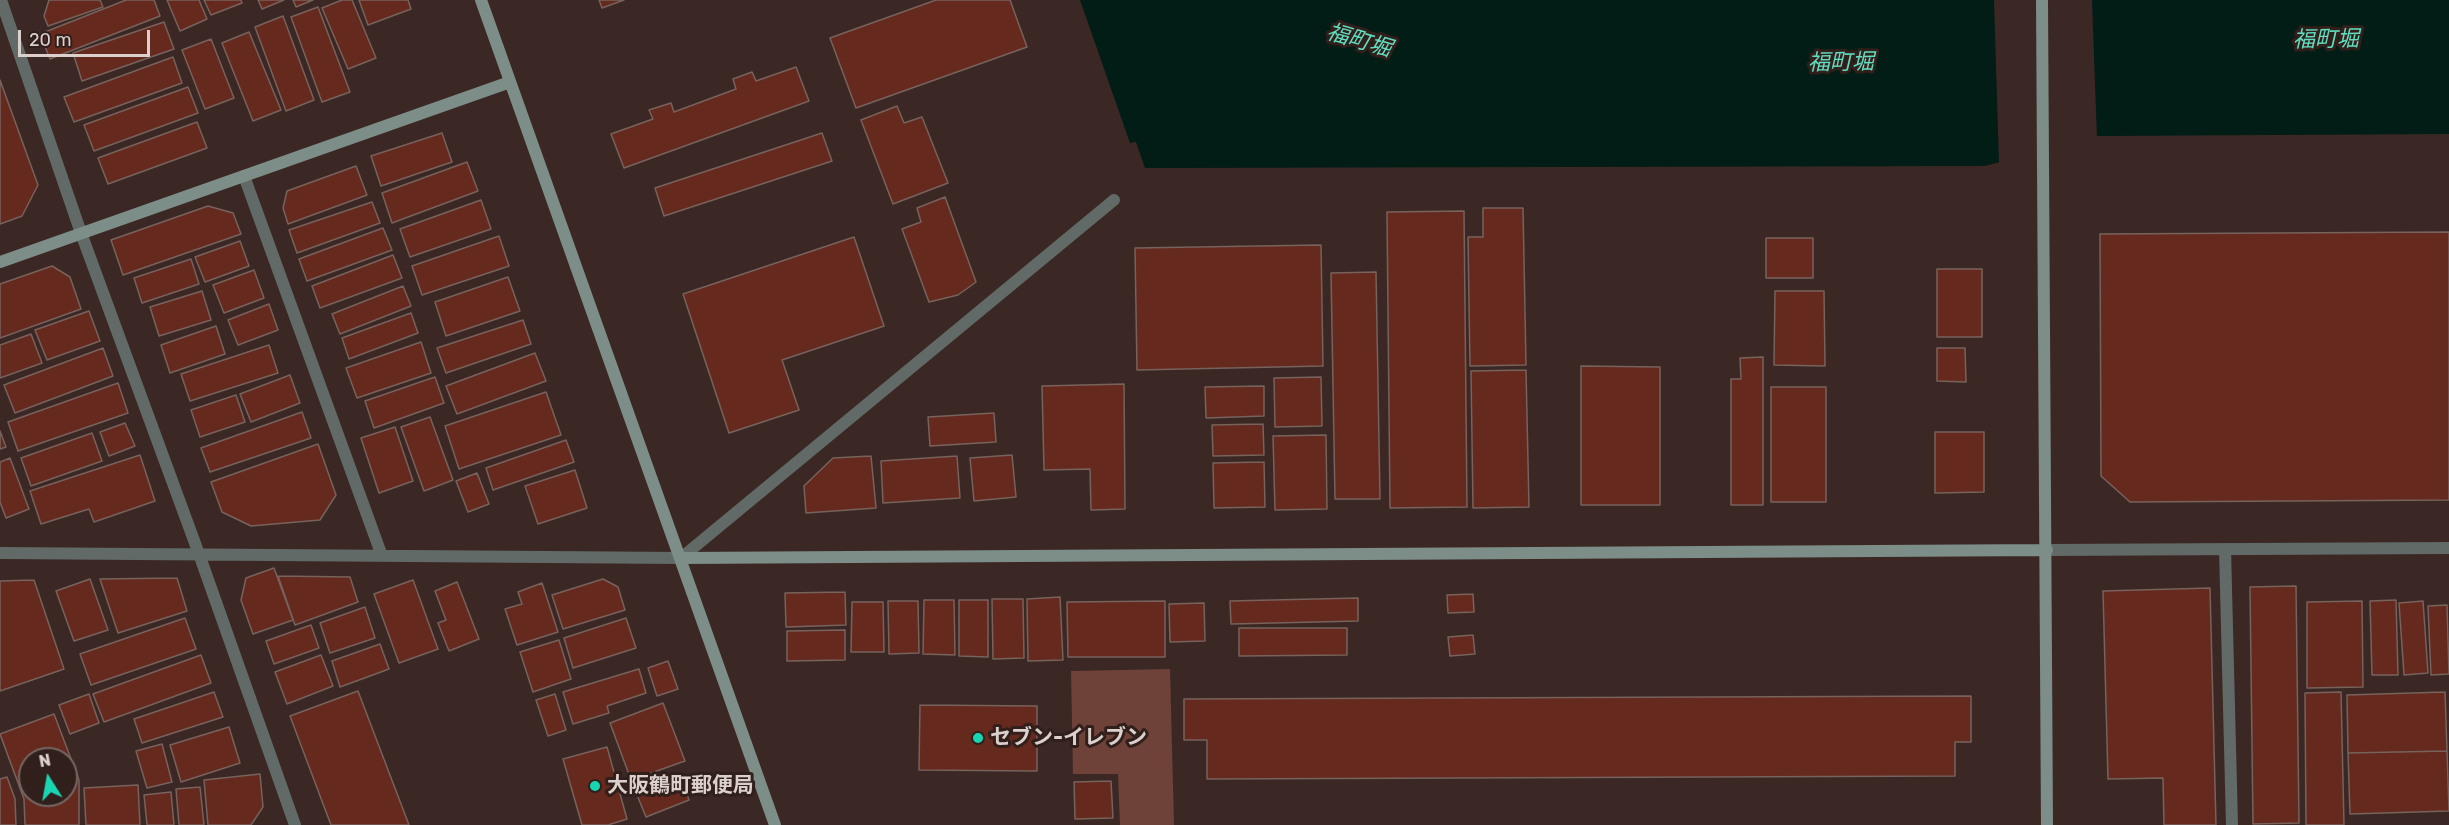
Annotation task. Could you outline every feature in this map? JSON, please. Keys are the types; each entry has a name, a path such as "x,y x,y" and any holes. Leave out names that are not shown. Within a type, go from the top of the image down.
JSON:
{"street":[{"path":"1,0 81,233 199,554 295,825"},
{"path":"481,0 775,825"},
{"path":"2042,0 2048,825"},
{"path":"0,262 510,82"},
{"path":"244,176 382,556"},
{"path":"681,558 1114,200"},
{"path":"0,553 681,558 2449,548"},
{"path":"2225,549 2232,825"}],"shaded area":[{"path":"1170,669 1174,825 1120,825 1118,774 1073,774 1071,671"}],"water":[{"name":"福町堀","path":"1080,0 2449,0 2449,134 2097,136 1985,166 1145,168 1136,142 1130,143"}],"pier":[{"path":"1994,0 2092,0 2097,139 1999,165"}],"building":[{"path":"49,0 100,0 103,7 48,26 44,16"},
{"path":"126,0 154,0 160,16 50,59 40,34"},
{"path":"167,0 199,0 207,19 180,31"},
{"path":"204,0 241,0 242,3 211,15"},
{"path":"258,0 284,0 262,9"},
{"path":"293,0 313,0 296,7"},
{"path":"342,0 352,0 376,58 348,69 322,8"},
{"path":"359,0 408,0 411,9 368,25"},
{"path":"599,0 624,0 602,8"},
{"path":"936,0 1010,0 1027,47 856,108 830,38"},
{"path":"318,7 350,92 322,102 291,17"},
{"path":"283,16 314,100 286,111 255,27"},
{"path":"164,22 174,49 82,81 73,53"},
{"path":"249,32 281,110 253,121 222,43"},
{"path":"211,39 234,98 205,109 182,50"},
{"path":"173,57 182,83 74,122 64,97"},
{"path":"796,67 809,101 624,168 611,134 653,119 649,110 671,103 674,112 736,89 733,79 752,72 756,81"},
{"path":"0,80 38,185 22,216 0,224"},
{"path":"188,87 198,113 94,151 84,125"},
{"path":"897,106 904,123 922,117 948,183 893,204 861,120"},
{"path":"197,122 207,148 108,184 98,158"},
{"path":"442,133 452,162 381,186 371,156"},
{"path":"822,133 832,161 664,216 655,188"},
{"path":"467,162 478,191 392,223 382,193"},
{"path":"356,166 367,195 288,224 283,208 287,191"},
{"path":"945,197 976,282 958,295 929,302 902,229 921,222 917,208"},
{"path":"481,200 491,229 410,257 400,229"},
{"path":"372,202 380,223 297,253 289,230"},
{"path":"208,206 233,213 241,234 123,275 111,240"},
{"path":"1483,208 1523,208 1526,365 1470,366 1468,237 1483,237"},
{"path":"1464,211 1467,507 1390,508 1387,212"},
{"path":"383,228 392,250 307,281 299,259"},
{"path":"2449,232 2449,500 2130,502 2101,476 2100,234"},
{"path":"499,236 509,266 422,295 412,266"},
{"path":"854,237 884,326 782,360 799,410 729,433 683,294"},
{"path":"1766,238 1813,238 1813,278 1766,278"},
{"path":"240,241 249,266 205,282 195,257"},
{"path":"1321,245 1323,366 1137,370 1135,248"},
{"path":"393,255 402,278 320,308 312,286"},
{"path":"191,259 199,284 142,303 134,278"},
{"path":"52,266 70,277 81,309 0,338 0,284"},
{"path":"1937,269 1982,269 1982,337 1937,337"},
{"path":"254,270 264,298 224,313 213,285"},
{"path":"1376,272 1380,499 1335,499 1331,273"},
{"path":"508,277 520,311 446,336 435,302"},
{"path":"403,286 411,306 340,334 332,314"},
{"path":"202,291 211,320 159,336 150,307"},
{"path":"1775,291 1824,291 1825,366 1774,365"},
{"path":"269,304 278,330 238,345 228,320"},
{"path":"89,311 100,341 47,360 35,330"},
{"path":"411,313 418,333 349,359 342,338"},
{"path":"523,320 531,344 446,373 437,348"},
{"path":"216,326 225,354 170,373 161,345"},
{"path":"31,334 42,363 0,378 0,345"},
{"path":"421,342 431,373 357,398 346,368"},
{"path":"269,345 278,373 190,401 181,374"},
{"path":"103,348 113,376 15,413 4,385"},
{"path":"1937,348 1965,348 1966,382 1937,381"},
{"path":"535,353 546,381 457,414 446,386"},
{"path":"1763,357 1763,505 1731,505 1731,379 1741,379 1740,358"},
{"path":"1581,366 1660,367 1660,505 1581,505"},
{"path":"1526,370 1529,507 1473,508 1471,371"},
{"path":"290,375 300,403 251,422 240,394"},
{"path":"435,377 444,403 374,428 365,401"},
{"path":"1321,377 1322,426 1275,427 1274,378"},
{"path":"118,383 128,413 18,451 8,422"},
{"path":"1124,384 1125,509 1091,510 1090,469 1044,470 1042,386"},
{"path":"1264,386 1264,416 1206,418 1205,387"},
{"path":"1771,387 1826,387 1826,502 1771,502"},
{"path":"546,392 561,435 459,469 445,426"},
{"path":"236,395 245,422 200,437 191,410"},
{"path":"302,412 311,438 210,472 201,448"},
{"path":"994,413 996,442 930,446 928,417"},
{"path":"430,417 453,480 424,491 401,427"},
{"path":"125,423 135,446 109,456 100,432"},
{"path":"1263,424 1264,455 1213,456 1212,425"},
{"path":"395,427 413,481 379,493 361,438"},
{"path":"0,431 6,447 0,449"},
{"path":"1935,432 1984,432 1984,492 1935,493"},
{"path":"92,433 102,461 31,486 21,458"},
{"path":"1326,435 1327,509 1275,510 1273,436"},
{"path":"566,440 574,462 493,490 486,468"},
{"path":"318,444 336,495 320,520 251,526 222,512 211,482"},
{"path":"140,455 155,501 94,522 89,509 41,524 30,491"},
{"path":"1012,455 1016,497 974,501 970,458"},
{"path":"871,456 876,508 806,513 804,486 833,458"},
{"path":"957,456 960,498 883,503 881,461"},
{"path":"10,458 29,509 6,518 0,502 0,462"},
{"path":"1264,462 1265,507 1214,508 1213,463"},
{"path":"575,470 587,508 538,524 525,486"},
{"path":"477,473 489,504 468,512 456,481"},
{"path":"274,568 293,620 253,634 241,600 246,578"},
{"path":"278,576 350,577 358,602 295,625"},
{"path":"177,578 187,611 118,633 100,579"},
{"path":"90,579 108,630 74,641 56,591"},
{"path":"603,579 618,587 625,610 563,629 552,595"},
{"path":"34,580 64,669 0,691 0,581"},
{"path":"413,580 438,649 399,663 374,594"},
{"path":"457,582 479,639 449,651 438,623 446,620 435,591"},
{"path":"542,583 558,632 517,645 505,609 522,604 518,592"},
{"path":"2296,586 2299,823 2253,824 2250,587"},
{"path":"2210,588 2216,825 2164,825 2163,778 2108,779 2103,591"},
{"path":"845,592 846,625 786,627 785,593"},
{"path":"1473,594 1474,612 1448,613 1447,595"},
{"path":"1060,597 1063,660 1028,661 1027,599"},
{"path":"1358,598 1358,621 1231,624 1230,601"},
{"path":"992,599 1023,599 1024,658 993,659"},
{"path":"924,600 954,600 955,655 923,654"},
{"path":"959,600 988,600 988,657 959,656"},
{"path":"2396,600 2398,675 2372,675 2370,601"},
{"path":"888,601 918,601 919,653 889,654"},
{"path":"1165,601 1165,657 1068,657 1067,602"},
{"path":"2362,601 2363,687 2307,688 2307,602"},
{"path":"2423,601 2428,673 2404,675 2399,603"},
{"path":"852,602 883,602 884,652 851,652"},
{"path":"1204,603 1205,641 1170,642 1169,604"},
{"path":"2447,605 2449,674 2431,675 2428,606"},
{"path":"365,607 375,638 330,653 320,623"},
{"path":"185,618 196,649 91,685 80,654"},
{"path":"626,618 636,648 573,668 564,638"},
{"path":"311,625 319,648 274,664 266,641"},
{"path":"1239,628 1347,628 1347,655 1239,656"},
{"path":"845,630 845,660 787,661 787,631"},
{"path":"1473,635 1475,654 1450,656 1448,637"},
{"path":"559,640 571,679 533,692 520,652"},
{"path":"380,644 389,669 340,687 332,661"},
{"path":"201,655 211,683 104,722 93,694"},
{"path":"321,655 333,686 287,704 275,672"},
{"path":"668,661 678,689 657,696 648,668"},
{"path":"639,669 646,693 607,706 609,713 573,724 563,692"},
{"path":"358,691 409,825 331,825 290,716"},
{"path":"214,692 223,717 142,743 134,719"},
{"path":"2341,692 2344,825 2306,825 2305,693"},
{"path":"2445,692 2447,751 2348,753 2347,695"},
{"path":"89,694 99,723 70,734 59,705"},
{"path":"555,694 566,730 548,736 536,700"},
{"path":"1971,696 1971,742 1955,742 1955,776 1207,779 1207,740 1184,740 1184,699"},
{"path":"663,703 685,761 631,780 610,723"},
{"name":"セブン-イレブン","path":"920,705 1037,706 1037,771 919,770"},
{"path":"54,714 66,747 18,747 18,783 0,734"},
{"path":"229,727 240,763 181,782 170,745"},
{"path":"162,744 172,782 147,788 136,751"},
{"path":"607,747 627,819 608,825 582,825 563,759"},
{"path":"2447,751 2449,811 2350,814 2348,753"},
{"path":"260,774 263,807 251,825 208,825 204,780"},
{"path":"7,777 15,799 16,825 0,825 0,779"},
{"path":"78,777 79,825 25,825 24,807 78,807"},
{"path":"681,778 689,800 646,817 637,795"},
{"path":"1111,781 1113,818 1075,819 1074,782"},
{"path":"138,785 140,825 86,825 84,788"},
{"path":"200,787 204,825 179,825 176,789"},
{"path":"171,792 174,825 147,825 144,795"}],"place":[{"name":"セブン-イレブン","path":"978,738"},
{"name":"大阪鶴町郵便局","path":"595,786"}]}
